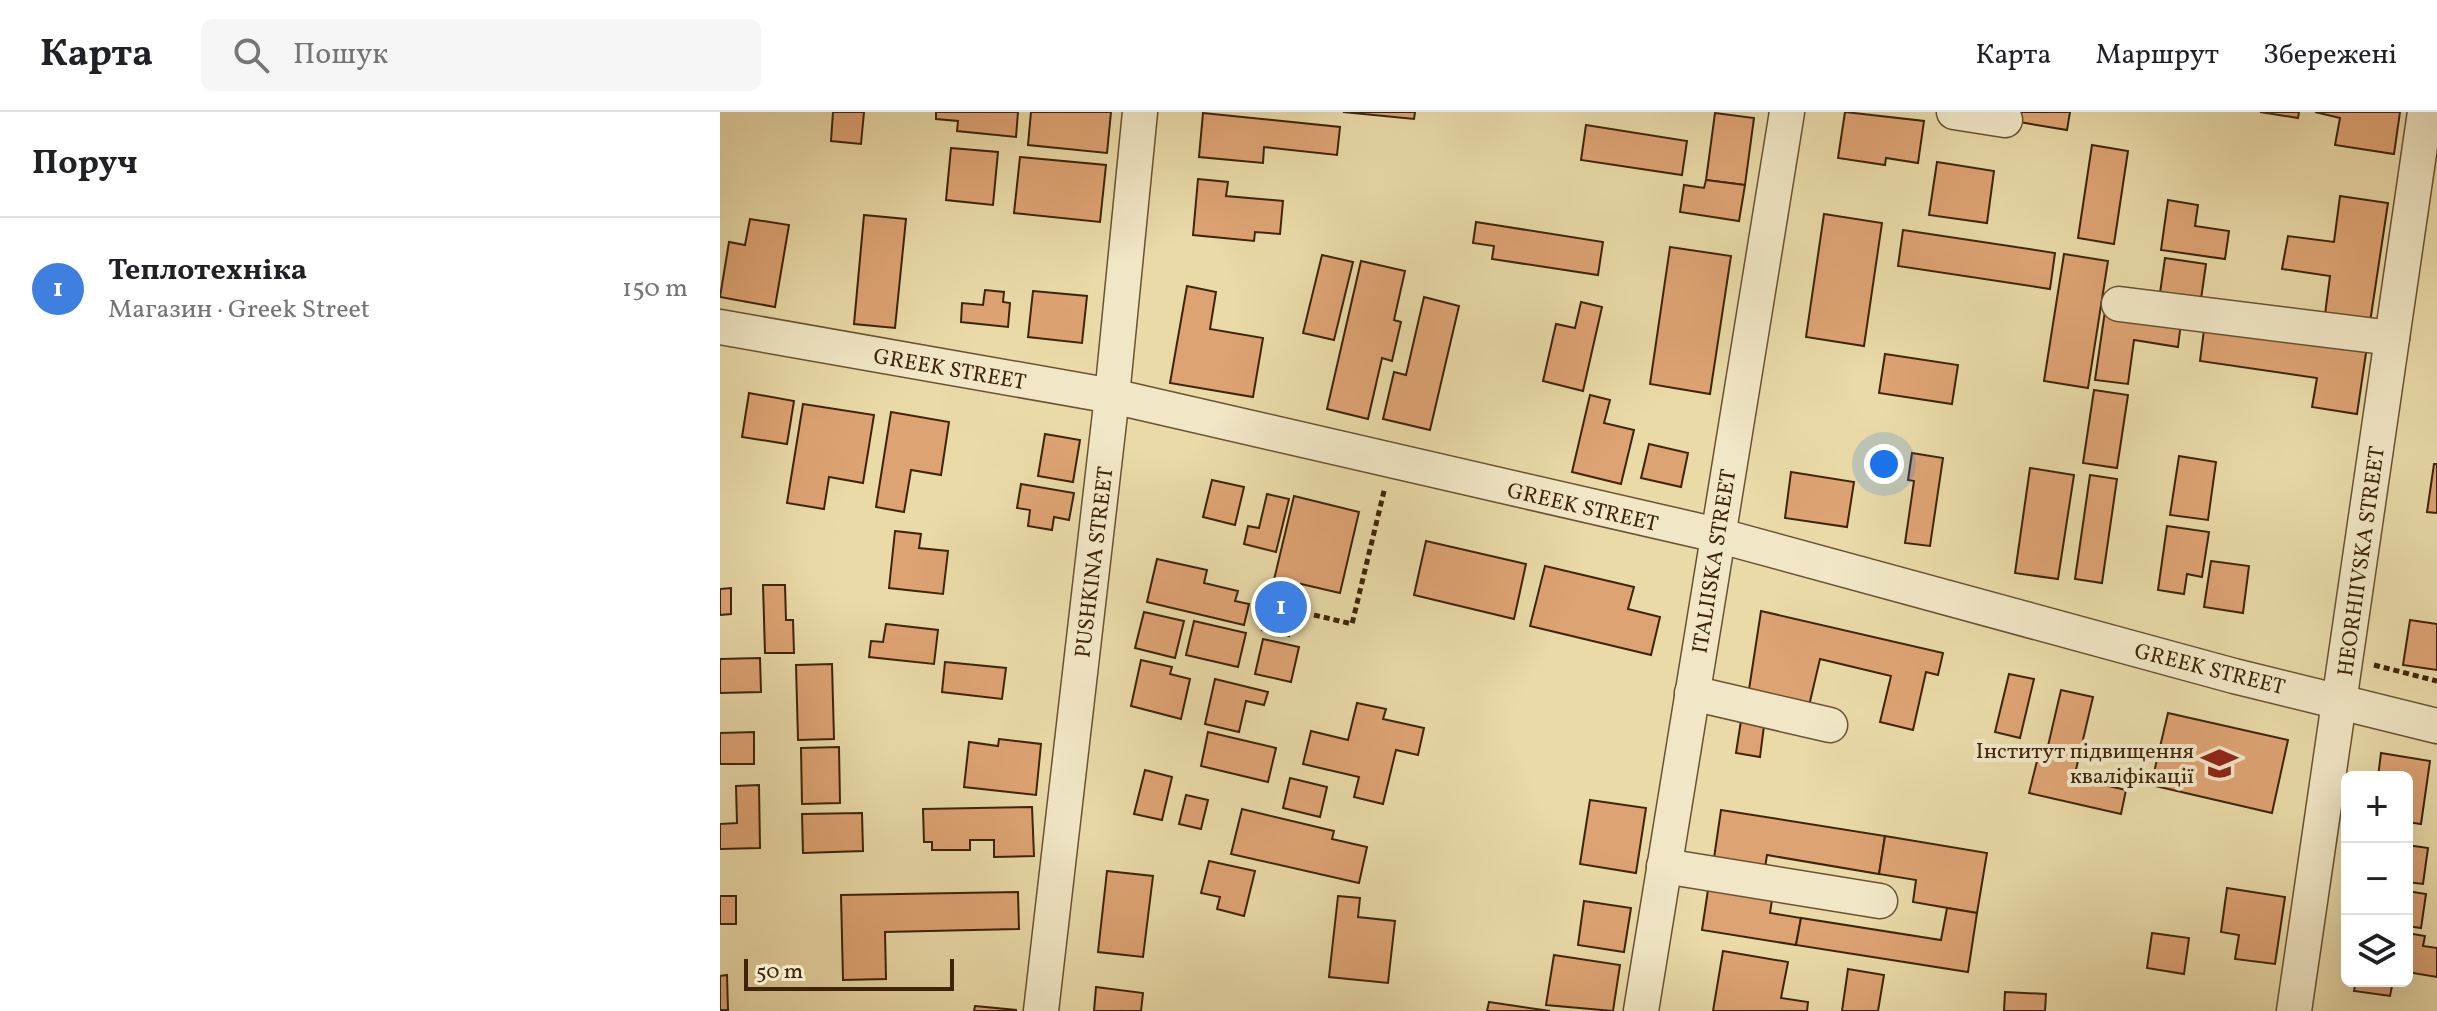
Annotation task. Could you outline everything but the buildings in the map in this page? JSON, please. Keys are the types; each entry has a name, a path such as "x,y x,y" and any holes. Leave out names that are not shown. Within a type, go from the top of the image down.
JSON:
{"street":[{"name":"PUSHKINA STREET","path":"1041,1011 1112,396 1140,112"},
{"name":"ITALIISKA STREET","path":"1641,1011 1787,112"},
{"path":"1954,112 2005,120"},
{"name":"HEORHIIVSKA STREET","path":"2294,1011 2425,112"},
{"path":"2119,304 2392,338"},
{"name":"GREEK STREET","path":"720,327 1112,396 1391,463 1717,535 2234,676 2437,726"},
{"path":"1692,693 1830,725"},
{"path":"1664,866 1880,901"}],"path":[{"path":"1314,615 1352,624 1391,463"},
{"path":"2346,657 2437,681"}],"place":[{"name":"Теплотехніка","path":"1281,607"},
{"name":"Інститут підвищення кваліфікації","path":"2220,763"}]}
